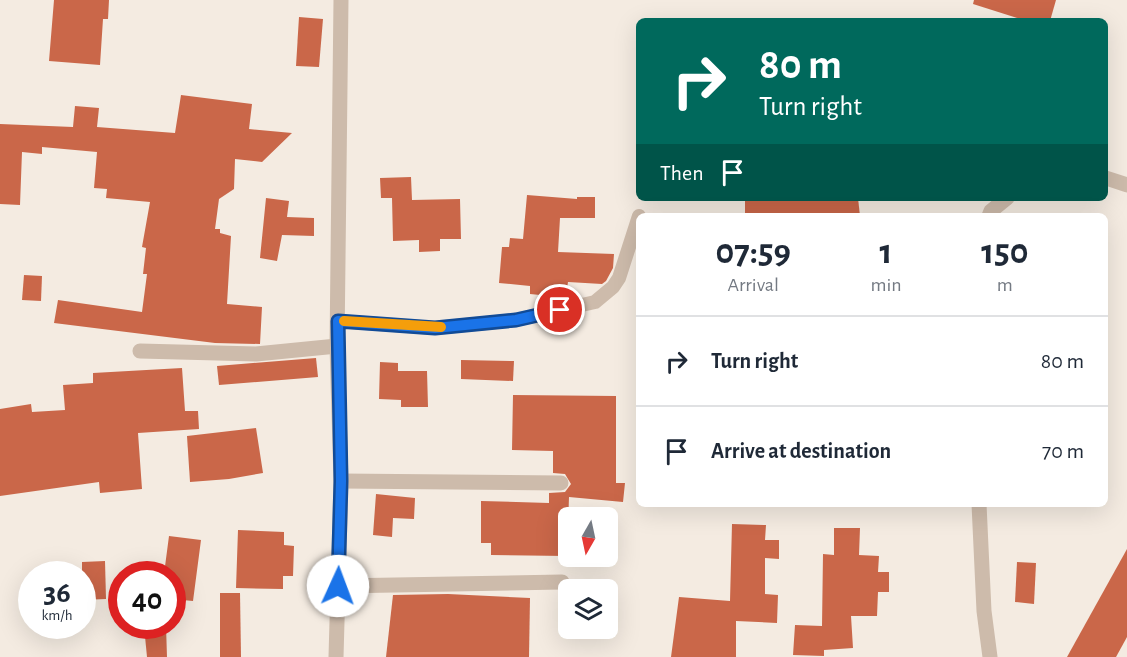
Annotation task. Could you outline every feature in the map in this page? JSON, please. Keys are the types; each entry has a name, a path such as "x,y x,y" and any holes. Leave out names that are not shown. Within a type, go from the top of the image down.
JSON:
{"street":[{"path":"336,657 341,481 337,346 341,0"},
{"path":"1108,179 1127,185"},
{"path":"990,213 1003,201"},
{"path":"140,351 256,354 337,346"},
{"path":"341,481 561,483"},
{"path":"979,507 984,611 990,657"},
{"path":"338,586 558,582"}],"lane":[{"path":"338,321 435,328 516,320 596,302 613,287 619,278 636,227"}],"building":[{"path":"54,0 109,0 108,19 103,19 100,65 49,61"},
{"path":"974,0 1056,0 1051,18 1017,18 973,4"},
{"path":"299,17 323,19 319,67 296,66"},
{"path":"181,95 252,104 249,129 292,133 262,162 235,159 234,189 219,199 215,229 220,229 220,233 231,236 227,304 262,307 260,344 215,343 54,323 58,300 142,312 147,274 143,274 146,248 142,247 150,202 106,198 107,189 94,188 97,152 42,147 42,154 22,152 20,205 0,204 0,124 73,127 75,106 99,108 97,127 175,133"},
{"path":"411,177 412,200 460,199 461,239 440,239 440,251 419,252 419,240 393,241 392,198 381,198 380,178"},
{"path":"527,195 577,199 577,197 595,197 595,218 560,218 558,252 614,254 613,268 606,281 602,284 568,282 567,289 551,287 550,296 530,294 530,286 499,283 502,247 509,247 510,238 523,239"},
{"path":"266,198 289,201 287,217 314,218 314,236 282,235 277,261 260,258"},
{"path":"745,201 858,201 860,213 745,213"},
{"path":"24,275 42,276 41,301 22,300"},
{"path":"316,358 318,377 219,385 217,366"},
{"path":"461,360 514,361 513,381 461,379"},
{"path":"380,362 398,363 398,371 427,371 428,407 401,407 401,400 379,399"},
{"path":"182,368 185,411 198,411 199,429 138,433 142,489 100,493 99,482 0,496 0,409 31,404 32,412 65,410 63,385 93,383 93,373"},
{"path":"513,395 616,396 616,483 625,483 623,502 569,497 569,507 558,507 558,556 491,555 491,543 481,543 481,501 549,503 549,493 565,492 571,484 565,474 553,473 553,451 512,450"},
{"path":"256,428 263,473 190,482 187,436"},
{"path":"376,494 415,498 414,519 393,518 392,537 373,535"},
{"path":"732,524 766,525 765,540 779,540 779,559 765,558 765,594 778,595 777,623 736,621 736,657 671,657 679,597 730,601"},
{"path":"834,528 860,528 859,555 879,556 878,572 889,572 889,592 878,592 877,616 851,616 853,648 824,650 824,656 793,655 795,625 822,626 823,554 834,555"},
{"path":"238,530 284,532 284,545 294,546 293,576 283,576 283,589 236,588"},
{"path":"169,536 201,540 193,601 186,600 186,561 166,561"},
{"path":"1127,549 1127,637 1116,657 1067,657"},
{"path":"96,561 105,561 106,599 96,599"},
{"path":"1017,562 1036,563 1034,604 1015,602"},
{"path":"220,593 240,593 241,657 220,657"},
{"path":"448,594 530,598 529,657 386,657 393,595"},
{"path":"145,639 166,639 167,657 147,657"}],"slow traffic":[{"path":"344,321 441,327"}],"route":[{"path":"338,586 341,481 338,321 435,328 516,320 560,310"}]}
